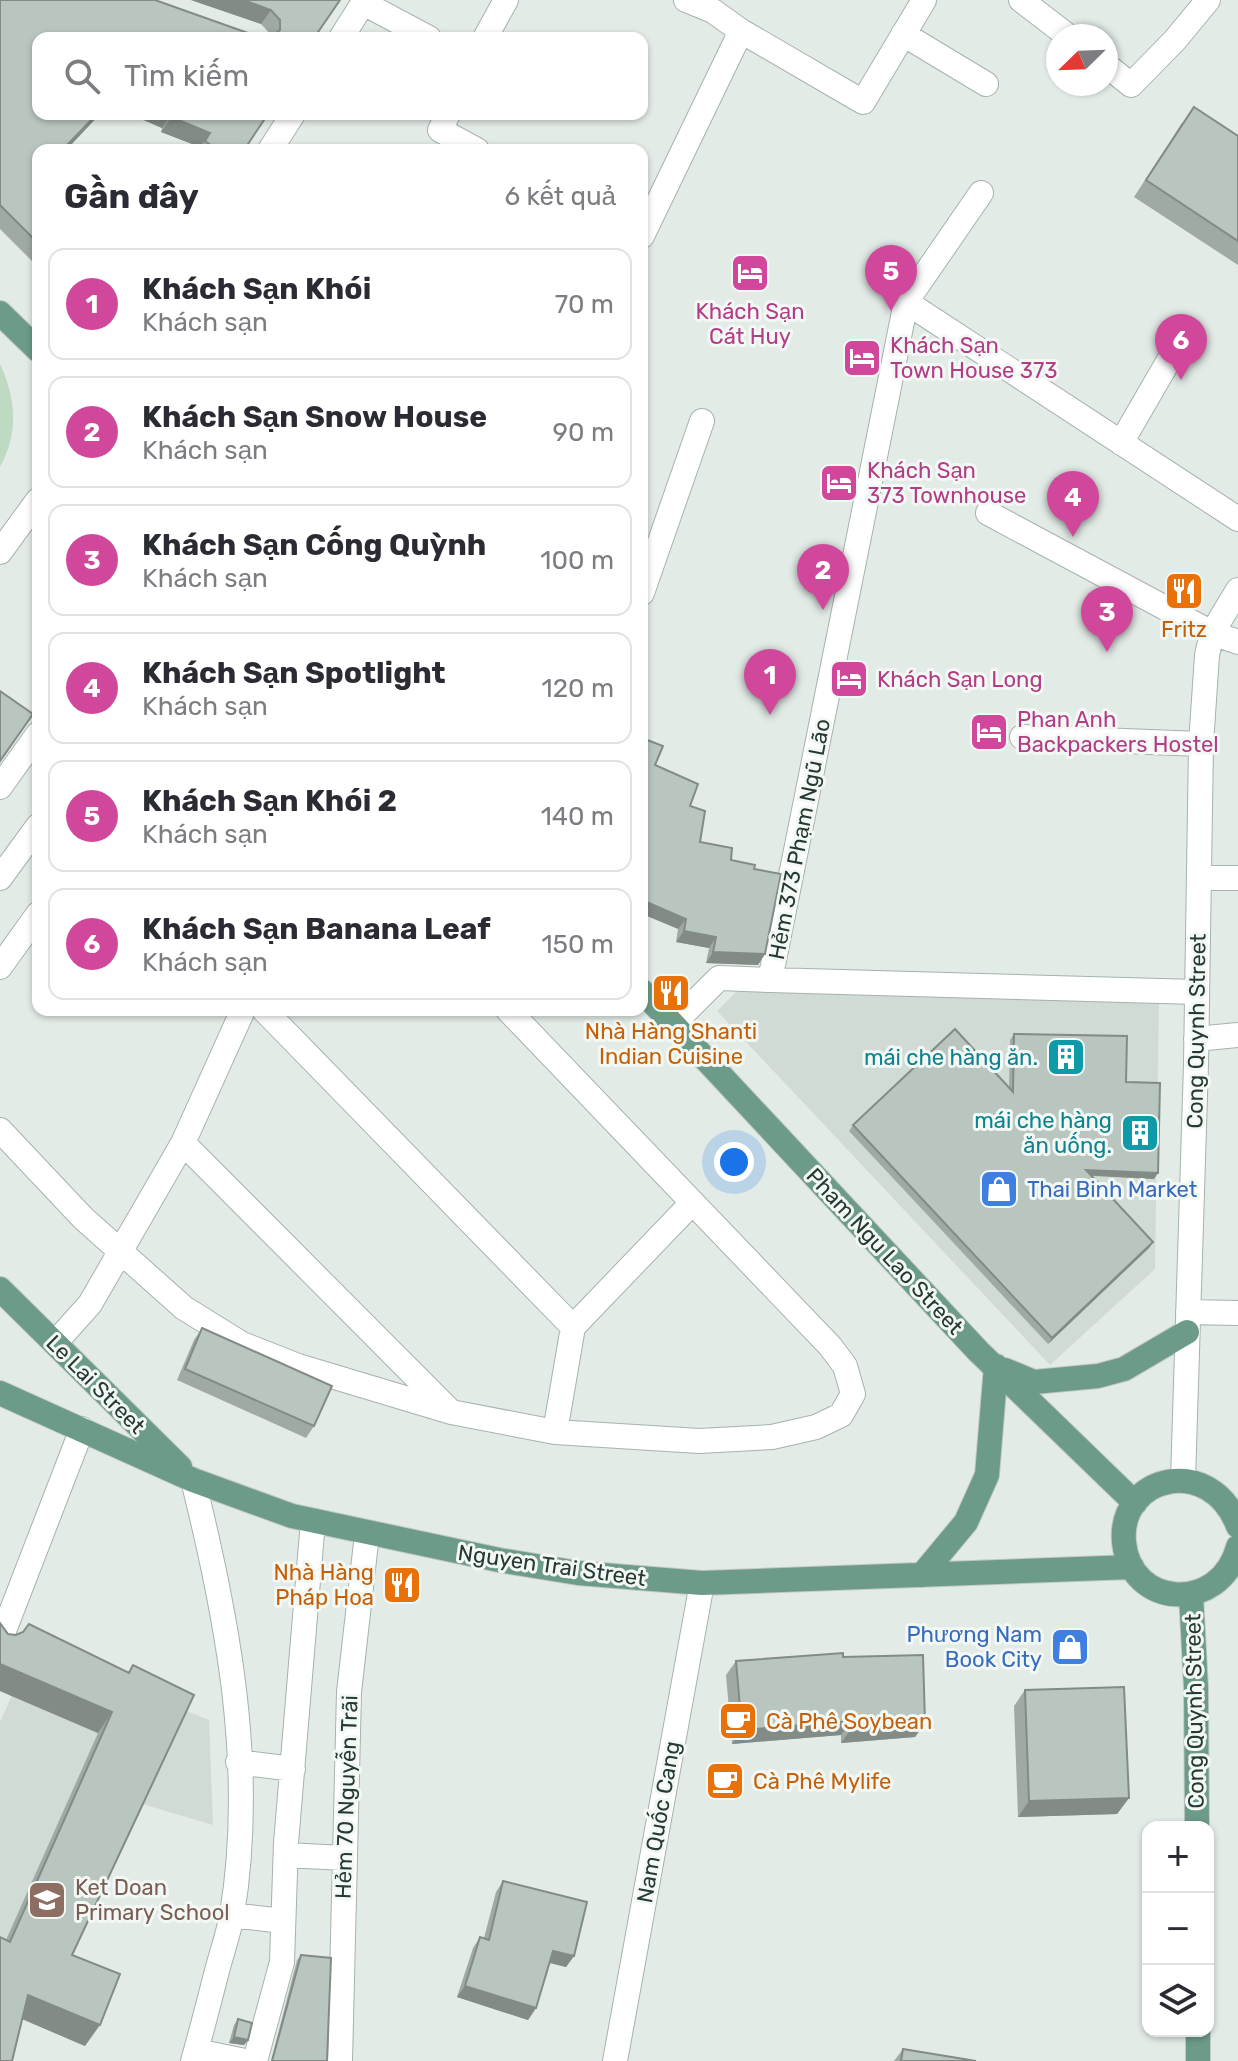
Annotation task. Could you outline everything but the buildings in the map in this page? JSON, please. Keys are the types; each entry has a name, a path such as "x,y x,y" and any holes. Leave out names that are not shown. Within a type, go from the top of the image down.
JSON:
{"main road":[{"path":"0,313 32,344"},
{"name":"Pham Ngu Lao Street","path":"648,997 978,1351 1135,1503"},
{"name":"Le Lai Street","path":"0,1289 193,1480"},
{"path":"922,1575 966,1522 987,1475 996,1366 1034,1382 1098,1376 1124,1369 1188,1322"},
{"name":"Nguyen Trai Street","path":"0,1393 193,1480 313,1521 499,1560 578,1573 702,1583 1132,1567"},
{"path":"1237,1557 1223,1578 1208,1589 1191,1595 1173,1595 1157,1590 1142,1580 1132,1567 1124,1541 1125,1528 1135,1503 1159,1484 1183,1480 1201,1484 1218,1493 1230,1507 1238,1526"},
{"name":"Cong Quynh Street","path":"1191,1595 1196,1688 1197,1821"},
{"path":"1198,2037 1198,2061"}],"street":[{"path":"488,32 506,0"},
{"path":"686,0 716,5 741,31 863,102 924,0"},
{"path":"1021,0 1052,24"},
{"path":"1118,75 1131,85 1208,0"},
{"path":"345,32 364,2 418,32"},
{"path":"648,224 741,31"},
{"path":"903,34 986,84"},
{"path":"274,144 289,120"},
{"path":"445,120 440,130 466,144"},
{"path":"981,193 906,302 1238,519"},
{"name":"Hẻm 373 Phạm Ngũ Lão","path":"673,1024 719,978 770,980 906,302"},
{"path":"1121,443 1187,329"},
{"path":"648,576 702,421"},
{"path":"0,552 32,508"},
{"path":"988,513 1212,633 1238,642"},
{"name":"Cong Quynh Street","path":"1183,1480 1201,744 1207,655 1212,633 1238,590"},
{"path":"1022,737 1201,744"},
{"path":"0,787 32,742"},
{"path":"0,878 32,834"},
{"path":"1199,878 1238,878"},
{"path":"0,967 32,922"},
{"path":"770,980 1197,992"},
{"path":"55,1343 90,1304 183,1143 240,1016"},
{"path":"270,1016 573,1327"},
{"path":"0,1130 83,1218 184,1308 242,1344 298,1366 451,1412 555,1432 699,1441 772,1437 816,1427 841,1415 853,1394 845,1366 830,1346 514,1016"},
{"path":"1196,1039 1238,1035"},
{"path":"183,1143 451,1412"},
{"path":"555,1432 573,1327 692,1203"},
{"path":"1188,1322 1238,1313"},
{"path":"0,1641 82,1429"},
{"path":"193,1480 217,1575 231,1656 239,1834 232,1915 194,2056 245,2061"},
{"path":"255,2061 282,1962 286,1855 313,1521"},
{"name":"Hẻm 70 Nguyễn Trãi","path":"340,2061 349,1692 367,1534"},
{"name":"Nam Quốc Cang","path":"615,2061 702,1583"},
{"path":"238,1762 293,1769"},
{"path":"286,1855 344,1858"},
{"path":"232,1915 283,1921"}],"shaded area":[{"path":"743,985 1159,998 1155,1269 1050,1365 717,1011"},
{"name":"Ket Doan Primary School","path":"33,1649 209,1720 213,1825 139,1803 58,1975 85,2046 14,2016 0,2061 0,1722"}],"green space":[{"path":"0,364 12,403 13,428 0,467"}],"place":[{"name":"Khách Sạn Cát Huy","path":"750,273"},
{"name":"Khách Sạn Khói 2","path":"891,311"},
{"name":"Khách Sạn Town House 373","path":"862,358"},
{"name":"Khách Sạn Banana Leaf","path":"1181,380"},
{"name":"Khách Sạn 373 Townhouse","path":"839,483"},
{"name":"Khách Sạn Spotlight","path":"1073,537"},
{"name":"Fritz","path":"1184,591"},
{"name":"Khách Sạn Snow House","path":"823,610"},
{"name":"Khách Sạn Cống Quỳnh","path":"1107,652"},
{"name":"Khách Sạn Long","path":"849,679"},
{"name":"Khách Sạn Khói","path":"770,715"},
{"name":"Phan Anh Backpackers Hostel","path":"989,732"},
{"name":"Nhà Hàng Shanti Indian Cuisine","path":"671,993"},
{"name":"mái che hàng ăn.","path":"1066,1057"},
{"name":"mái che hàng ăn uống.","path":"1140,1133"},
{"name":"Thai Binh Market","path":"999,1189"},
{"name":"Nhà Hàng Pháp Hoa","path":"402,1585"},
{"name":"Phương Nam Book City","path":"1070,1647"},
{"name":"Cà Phê Soybean","path":"738,1721"},
{"name":"Cà Phê Mylife","path":"725,1781"},
{"name":"Ket Doan Primary School","path":"47,1900"}]}
